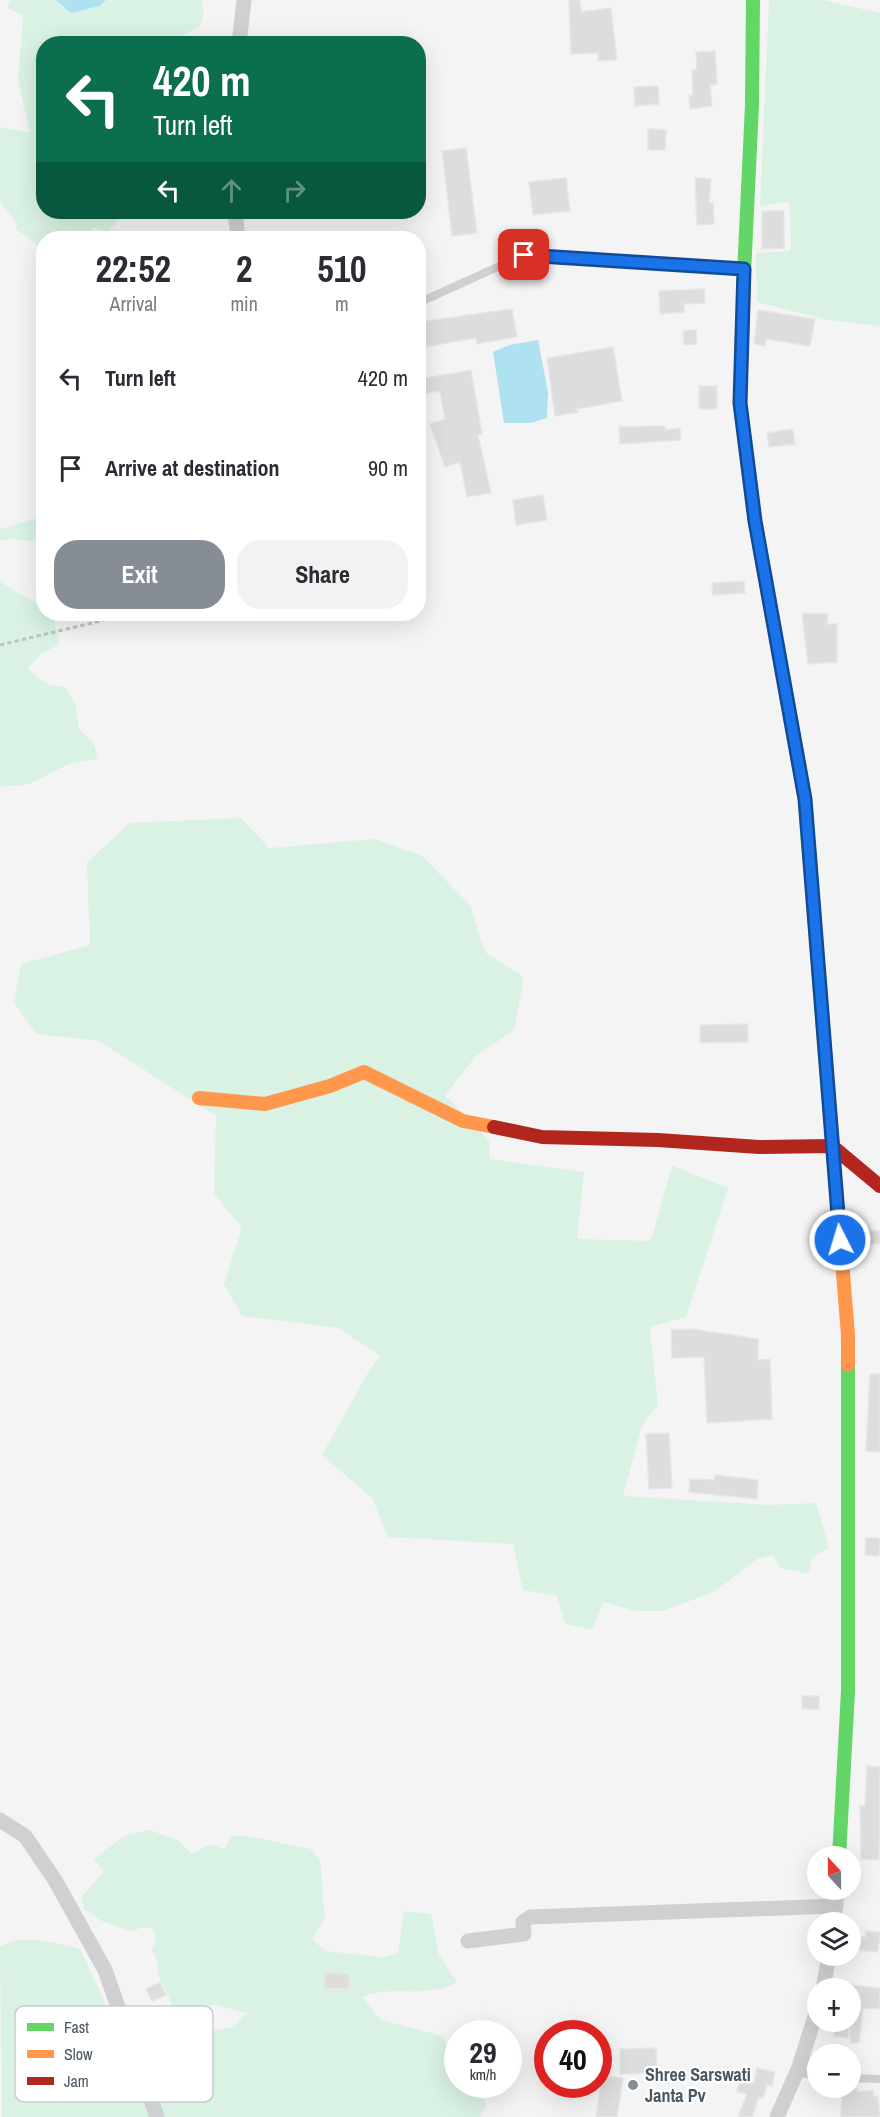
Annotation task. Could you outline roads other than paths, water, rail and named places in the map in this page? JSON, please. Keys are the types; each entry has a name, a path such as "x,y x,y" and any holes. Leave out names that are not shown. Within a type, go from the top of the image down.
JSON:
{"street":[{"path":"240,36 244,0"},
{"path":"753,0 752,105 744,269 741,413 755,521 805,799 848,1335 848,1691 840,1846"},
{"path":"199,1098 265,1104 330,1086 364,1072 463,1121 542,1137 658,1140 759,1147 832,1146 880,1186"},
{"path":"0,1820 25,1836 55,1880 105,1970 118,2006"},
{"path":"835,1912 836,1900"},
{"path":"468,1941 524,1934 523,1922 530,1917 836,1906"},
{"path":"777,2117 797,2072 810,2032"},
{"path":"152,2102 157,2117"}],"lane":[{"path":"426,299 524,255 744,269"},
{"path":"797,2072 807,2074"},
{"path":"861,2079 880,2079"}],"water":[{"path":"56,0 106,0 100,6 71,13"},
{"path":"538,340 548,392 547,418 531,423 504,423 493,352 509,345"}],"place":[{"name":"Shree Sarswati Janta Pv","path":"633,2085"}]}
